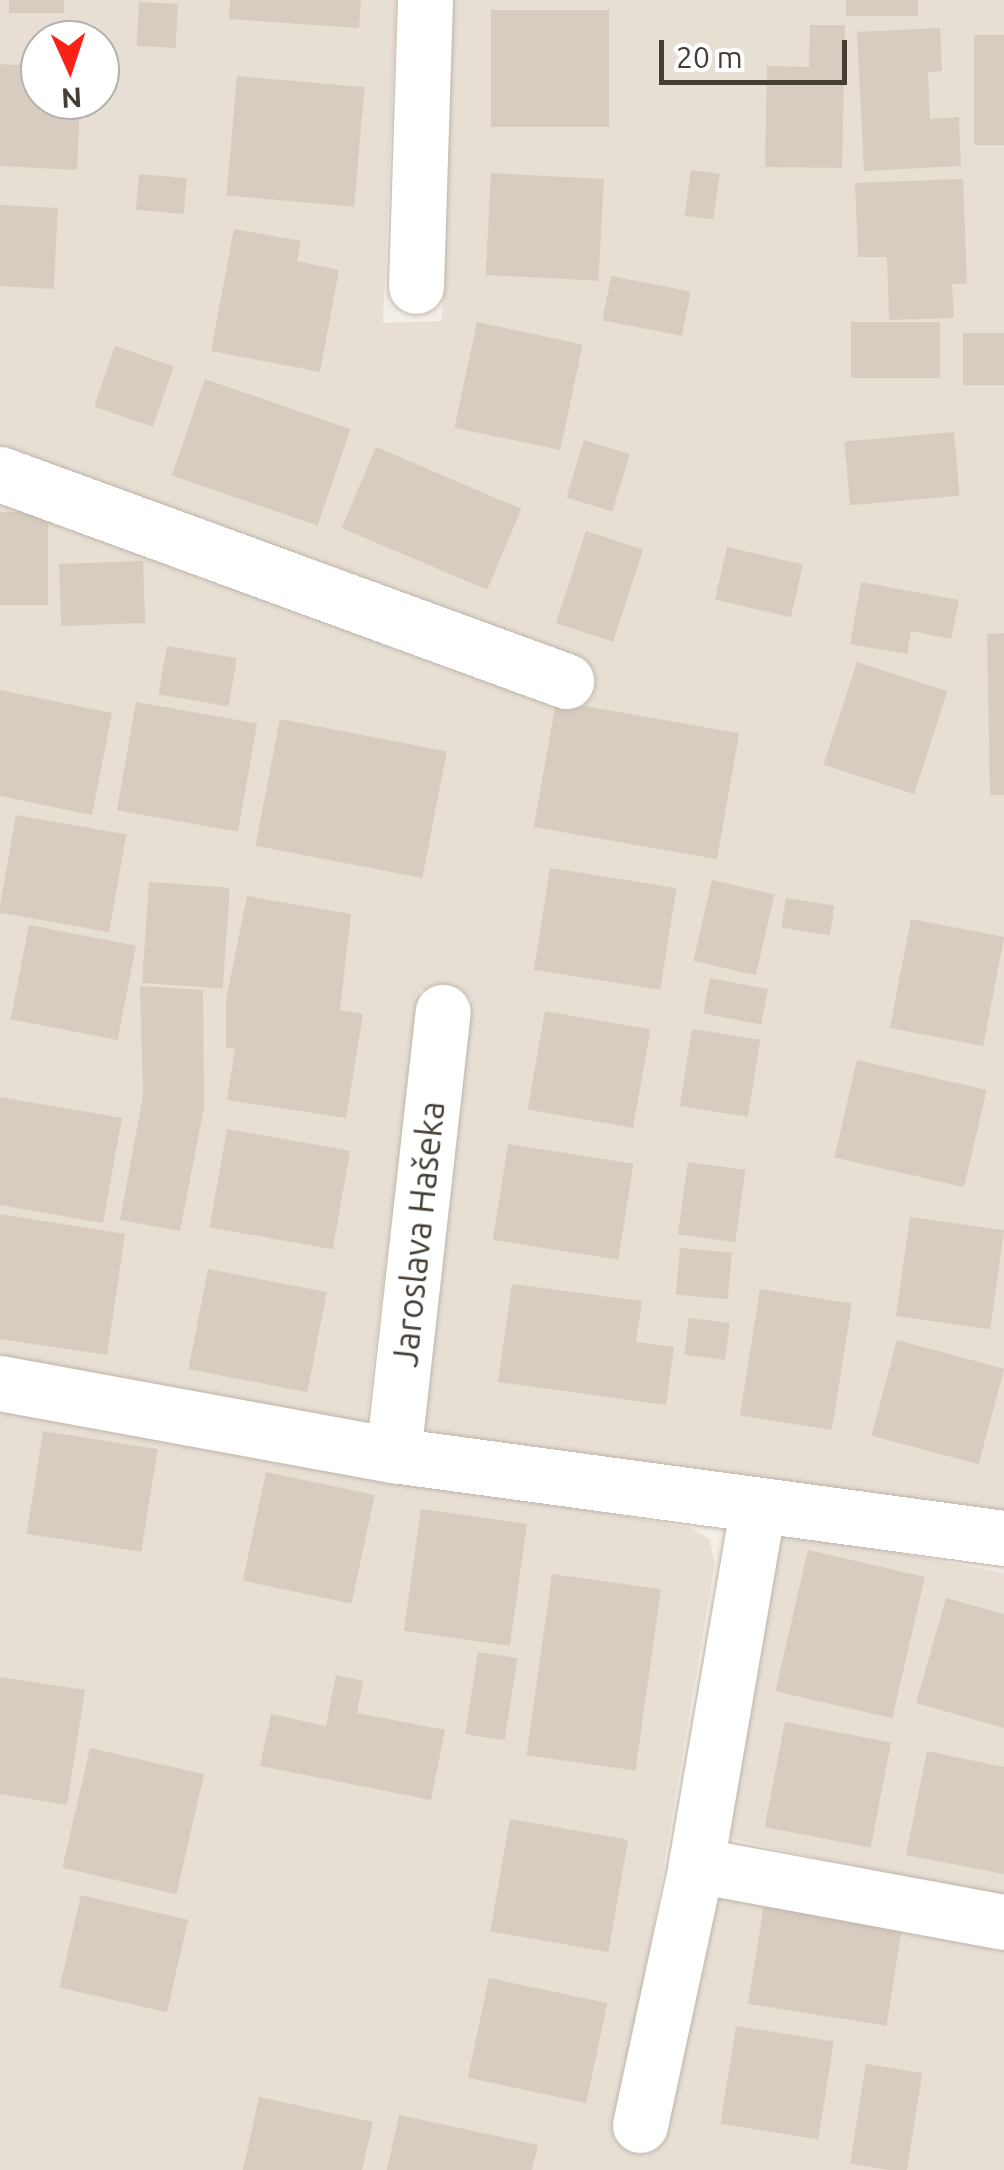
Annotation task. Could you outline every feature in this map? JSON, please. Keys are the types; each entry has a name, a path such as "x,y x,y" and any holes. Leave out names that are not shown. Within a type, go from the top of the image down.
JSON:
{"street":[{"path":"416,286 425,0"},
{"path":"0,474 566,681"},
{"name":"Jaroslava Hašeka","path":"393,1456 443,1012"},
{"path":"0,1383 393,1456 1004,1538"},
{"path":"640,2125 696,1865 758,1505"},
{"path":"696,1865 1004,1922"}],"shaded area":[{"path":"0,0 396,0 383,323 442,321 450,0 1004,0 1004,1514 426,1438 415,1419 471,998 420,989 366,1422 0,1368 0,492 580,696 590,667 0,452"},
{"path":"0,1405 691,1528 709,1539 715,1563 619,2129 666,2137 713,1890 1004,1946 1004,2170 0,2170"},
{"path":"785,1532 1004,1573 1004,1899 732,1839 725,1816 771,1542"}],"building":[{"path":"9,0 64,0 64,13 9,13"},
{"path":"230,0 361,0 359,28 229,19"},
{"path":"846,0 918,0 918,16 846,16"},
{"path":"139,2 178,4 176,48 137,46"},
{"path":"491,10 609,10 609,127 491,127"},
{"path":"810,25 845,25 842,168 765,167 767,66 809,67"},
{"path":"940,28 942,71 928,72 930,119 959,117 961,166 864,171 857,32"},
{"path":"974,35 1004,35 1004,145 974,145"},
{"path":"0,64 20,65 20,120 79,120 77,170 0,166"},
{"path":"237,76 365,87 354,207 227,196"},
{"path":"691,170 720,174 713,220 685,216"},
{"path":"491,173 604,179 599,281 486,275"},
{"path":"139,174 187,178 184,214 136,210"},
{"path":"963,179 967,284 952,284 954,318 889,320 887,257 858,257 855,183"},
{"path":"0,205 58,208 54,289 0,286"},
{"path":"234,229 301,241 297,261 339,270 320,372 211,351"},
{"path":"611,276 691,291 682,336 602,320"},
{"path":"477,322 583,344 560,450 455,428"},
{"path":"851,322 940,322 940,378 851,378"},
{"path":"963,333 1004,333 1004,385 963,385"},
{"path":"115,346 174,366 153,427 94,407"},
{"path":"205,379 351,429 317,526 172,475"},
{"path":"954,432 960,496 850,505 844,442"},
{"path":"584,440 630,454 612,511 566,497"},
{"path":"376,447 521,509 487,590 342,528"},
{"path":"0,512 48,512 48,605 0,605"},
{"path":"586,531 643,550 613,642 556,623"},
{"path":"727,547 803,565 791,617 715,600"},
{"path":"143,561 145,623 61,626 59,564"},
{"path":"861,582 959,600 951,639 911,631 907,654 850,644"},
{"path":"1004,633 1004,795 990,795 987,634"},
{"path":"167,646 237,658 228,707 158,694"},
{"path":"857,662 947,691 914,794 824,765"},
{"path":"0,690 112,713 92,815 0,796"},
{"path":"556,701 739,733 717,859 534,827"},
{"path":"136,702 257,723 238,832 117,810"},
{"path":"280,719 447,751 422,878 255,846"},
{"path":"16,815 126,834 109,932 0,913"},
{"path":"550,868 676,888 660,990 534,970"},
{"path":"712,880 774,894 756,975 693,961"},
{"path":"149,882 230,888 223,988 142,983"},
{"path":"247,896 351,914 340,1010 363,1014 346,1118 227,1100 235,1049 226,1047 226,1000"},
{"path":"786,898 834,906 830,935 781,928"},
{"path":"911,919 1004,937 983,1046 890,1028"},
{"path":"29,925 136,946 118,1040 11,1019"},
{"path":"710,978 768,989 761,1025 703,1013"},
{"path":"140,986 203,990 204,1107 180,1231 120,1220 143,1096"},
{"path":"545,1011 650,1030 633,1128 528,1109"},
{"path":"692,1029 760,1040 748,1117 680,1106"},
{"path":"857,1060 987,1090 964,1187 835,1157"},
{"path":"0,1097 122,1118 103,1223 0,1205"},
{"path":"227,1129 350,1151 333,1249 210,1227"},
{"path":"508,1144 633,1164 618,1260 493,1240"},
{"path":"688,1162 745,1170 735,1242 678,1234"},
{"path":"0,1214 125,1234 107,1355 0,1339"},
{"path":"910,1217 1004,1230 990,1329 896,1316"},
{"path":"680,1248 732,1253 728,1299 676,1295"},
{"path":"208,1269 327,1292 307,1392 189,1369"},
{"path":"512,1284 642,1301 636,1342 674,1347 666,1405 498,1382"},
{"path":"760,1289 852,1304 832,1430 740,1415"},
{"path":"689,1318 730,1323 725,1360 684,1355"},
{"path":"897,1340 1004,1369 979,1464 871,1436"},
{"path":"43,1431 158,1449 141,1552 27,1534"},
{"path":"266,1472 375,1495 351,1604 243,1581"},
{"path":"421,1509 527,1524 510,1646 404,1631"},
{"path":"808,1550 925,1577 892,1718 775,1691"},
{"path":"552,1574 661,1589 635,1771 527,1755"},
{"path":"946,1598 1004,1614 1004,1728 916,1703"},
{"path":"478,1652 518,1658 505,1740 465,1734"},
{"path":"336,1675 363,1681 357,1713 445,1730 431,1800 260,1766 271,1714 326,1726"},
{"path":"0,1677 85,1690 67,1805 0,1794"},
{"path":"785,1722 891,1743 871,1848 765,1827"},
{"path":"90,1748 204,1774 176,1894 62,1868"},
{"path":"927,1751 1004,1767 1004,1874 906,1855"},
{"path":"510,1819 628,1840 608,1952 490,1931"},
{"path":"81,1895 188,1920 167,2012 60,1988"},
{"path":"764,1904 902,1926 886,2026 748,2004"},
{"path":"489,1978 607,2003 586,2103 468,2078"},
{"path":"736,2026 834,2041 818,2139 721,2124"},
{"path":"866,2064 922,2073 907,2170 850,2164"},
{"path":"259,2097 373,2122 362,2170 243,2170"},
{"path":"399,2115 538,2145 532,2170 387,2170"}]}
